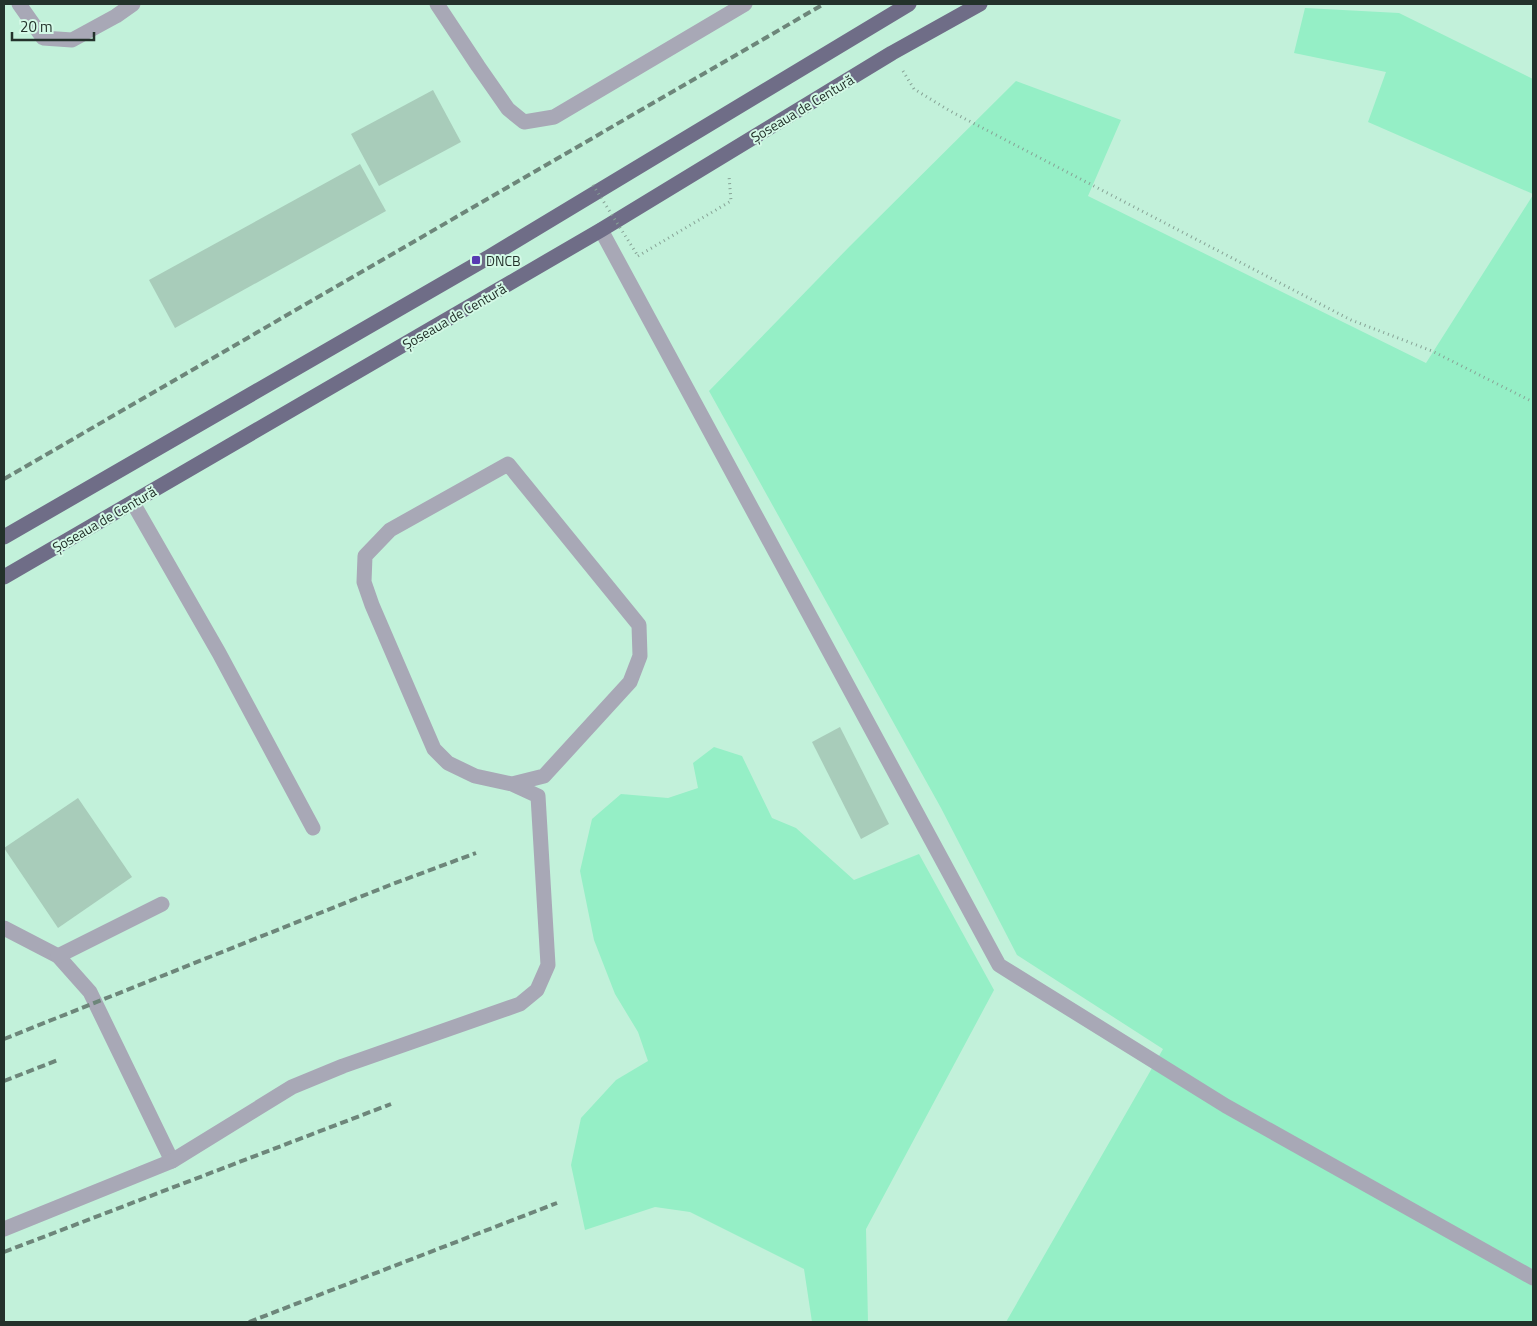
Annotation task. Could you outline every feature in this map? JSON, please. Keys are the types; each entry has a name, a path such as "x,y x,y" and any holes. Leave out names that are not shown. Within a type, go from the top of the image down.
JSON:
{"main road":[{"path":"4,537 489,257 909,4"},
{"name":"Șoseaua de Centură","path":"4,577 602,230 892,53 980,4"}],"lane":[{"path":"19,4 43,38 72,40 116,16 133,4"},
{"path":"437,4 508,109 524,122 554,117 745,4"},
{"path":"602,230 999,965 1226,1106 1533,1278"},
{"path":"4,1229 172,1161 292,1087 343,1066 520,1004 537,990 548,966 538,796 512,784 475,776 448,763 434,749 372,605 364,582 365,556 390,530 508,464 639,625 640,656 630,682 544,776 512,784"},
{"path":"133,503 219,652 313,828"},
{"path":"58,956 162,904"},
{"path":"4,928 58,956 90,992 172,1161"}],"path":[{"path":"892,53 914,89 950,111 1351,320 1432,351 1533,402"},
{"path":"593,185 638,256 731,201"}],"shaded area":[{"path":"4,4 1533,4 1533,1322 4,1322"}],"green space":[{"path":"1305,8 1399,13 1533,79 1533,194 1368,122 1386,72 1294,53"},
{"path":"1016,81 1121,120 1088,196 1426,363 1533,195 1533,1322 1006,1322 1163,1049 1017,955 941,808 709,391 850,246"},
{"path":"714,747 742,756 772,818 796,828 854,880 919,854 994,990 866,1229 868,1322 812,1322 804,1269 690,1212 655,1207 585,1230 571,1165 581,1118 616,1080 648,1061 638,1032 615,994 594,940 580,871 592,819 621,794 668,798 698,788 693,763"}],"building":[{"path":"433,90 461,142 379,186 351,134"},
{"path":"360,164 386,211 175,328 149,280"},
{"path":"840,727 889,824 861,839 812,742"},
{"path":"78,798 132,877 58,928 4,848"}],"railway":[{"path":"4,479 824,4"},
{"path":"4,1039 390,885 476,853"},
{"path":"4,1081 58,1060"},
{"path":"4,1252 391,1104"},
{"path":"249,1322 557,1203"}],"place":[{"name":"DNCB","path":"476,260"}]}
